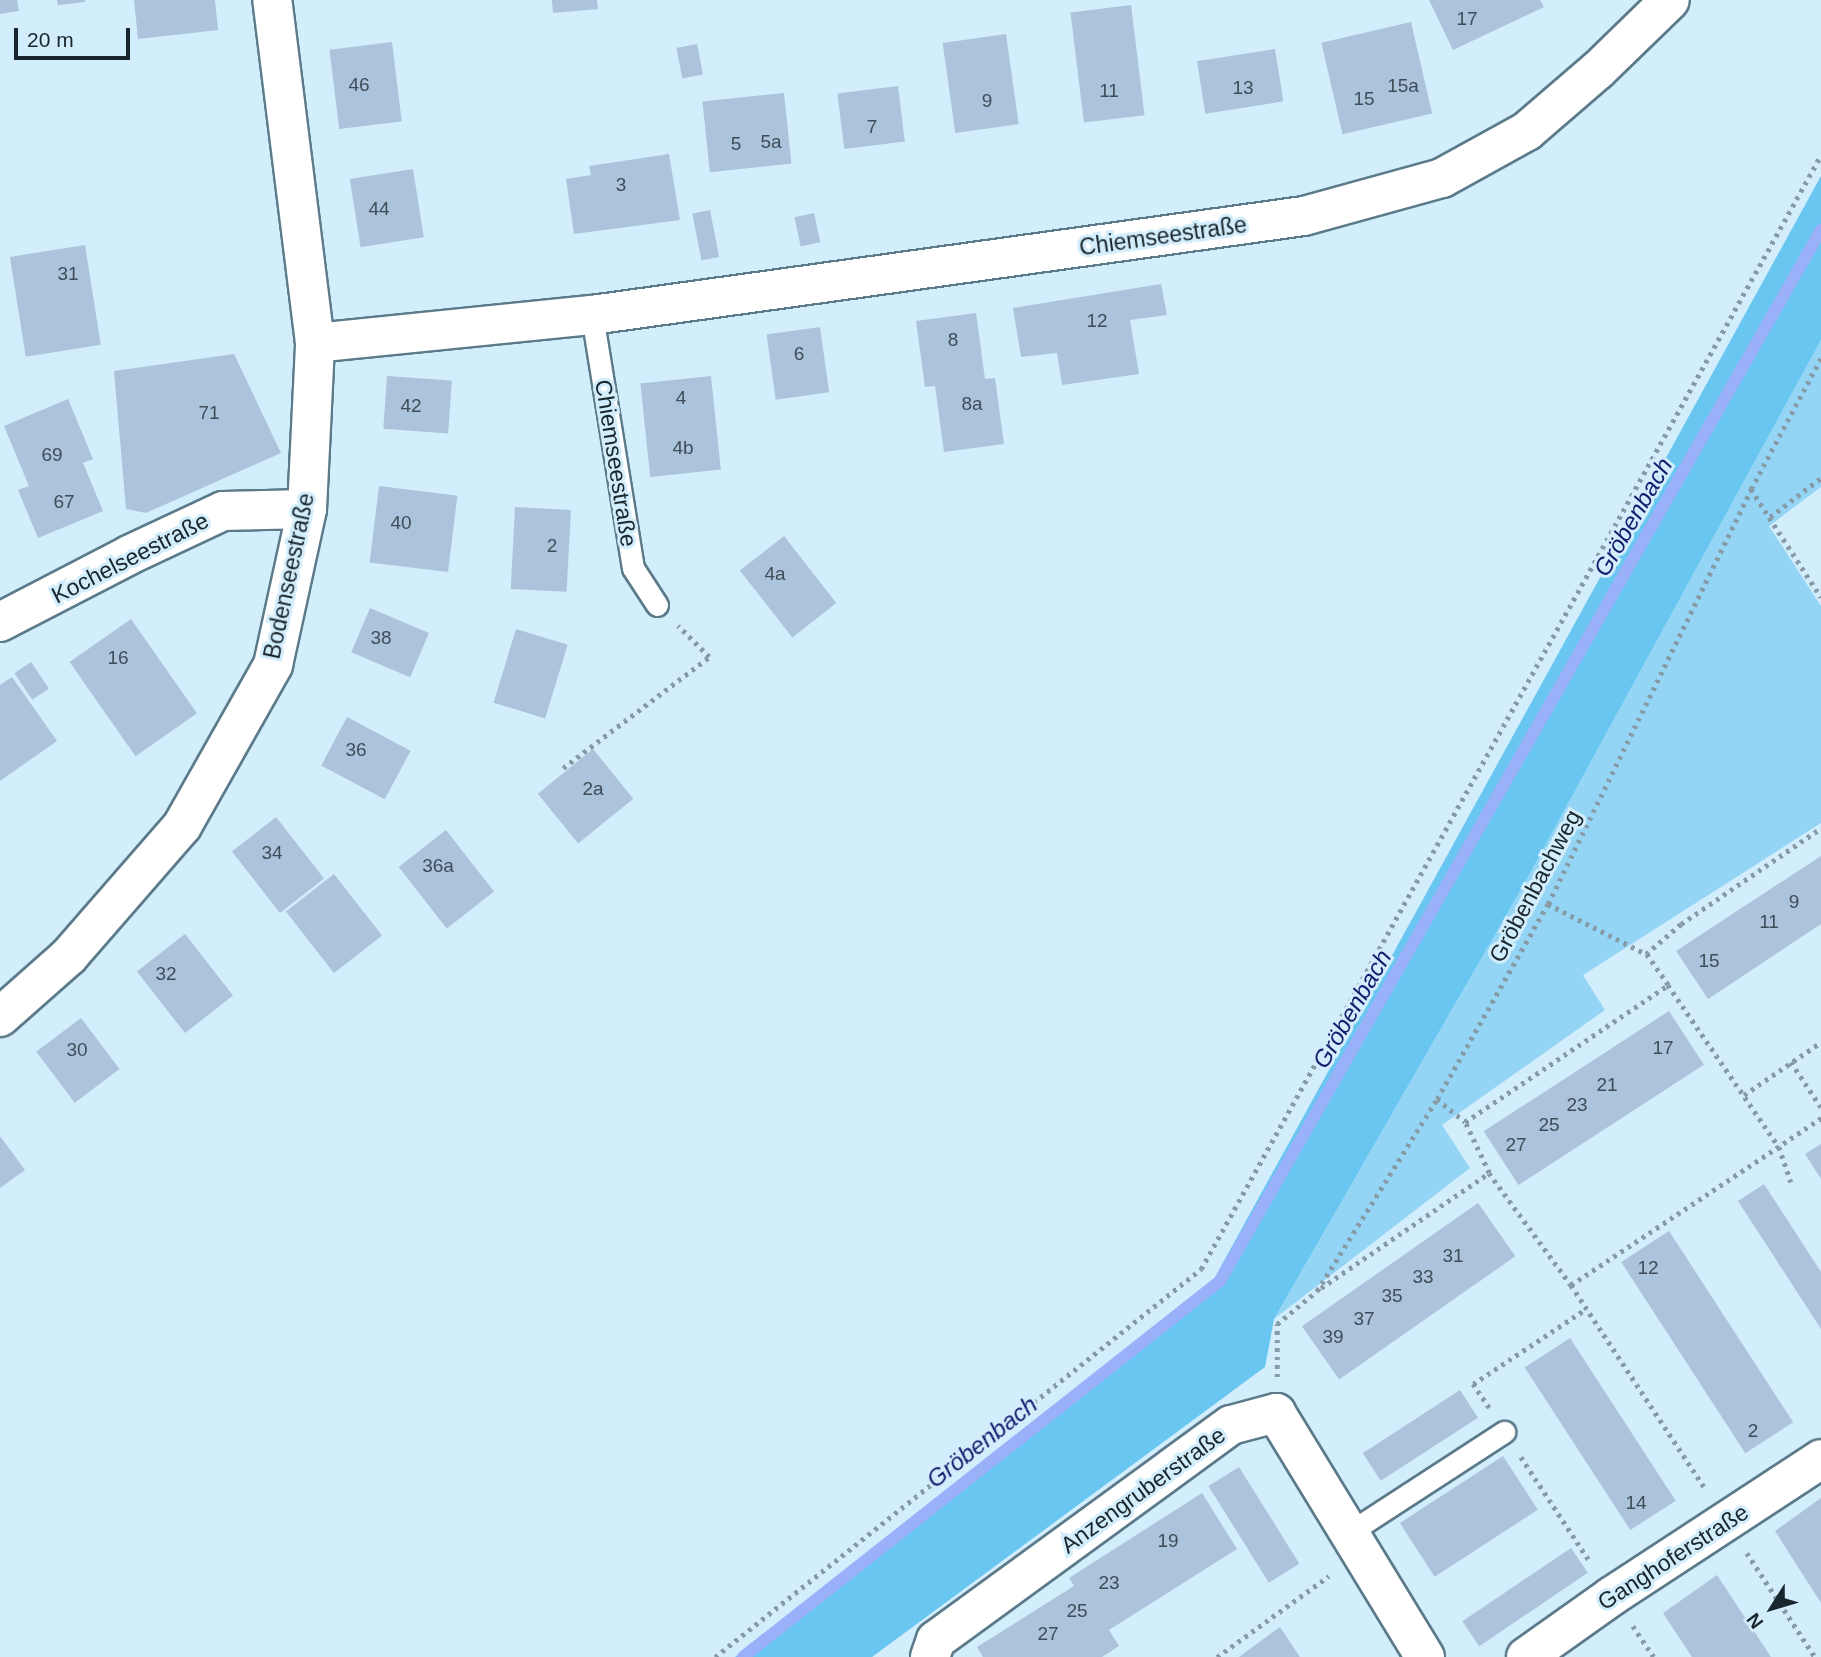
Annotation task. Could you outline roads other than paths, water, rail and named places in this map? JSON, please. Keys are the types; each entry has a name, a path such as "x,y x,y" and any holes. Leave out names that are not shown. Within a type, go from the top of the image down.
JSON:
{"street":[{"name":"Bodenseestraße","path":"0,1017 69,956 182,826 273,665 307,509 315,343 272,0"},
{"name":"Chiemseestraße","path":"315,343 592,315 1304,216 1442,178 1527,131 1598,70 1670,0"},
{"name":"Kochelseestraße","path":"0,622 129,555 223,511 307,509"},
{"name":"Anzengruberstraße","path":"930,1657 936,1640 1231,1425 1276,1413 1356,1542"},
{"name":"Ganghoferstraße","path":"1526,1657 1612,1596 1821,1459"},
{"path":"1356,1542 1425,1657"}],"lane":[{"name":"Chiemseestraße","path":"592,315 633,568 657,605"},
{"path":"1356,1542 1504,1432"}],"waterway":[{"name":"Gröbenbach","path":"743,1657 1220,1281 1821,230"}]}
